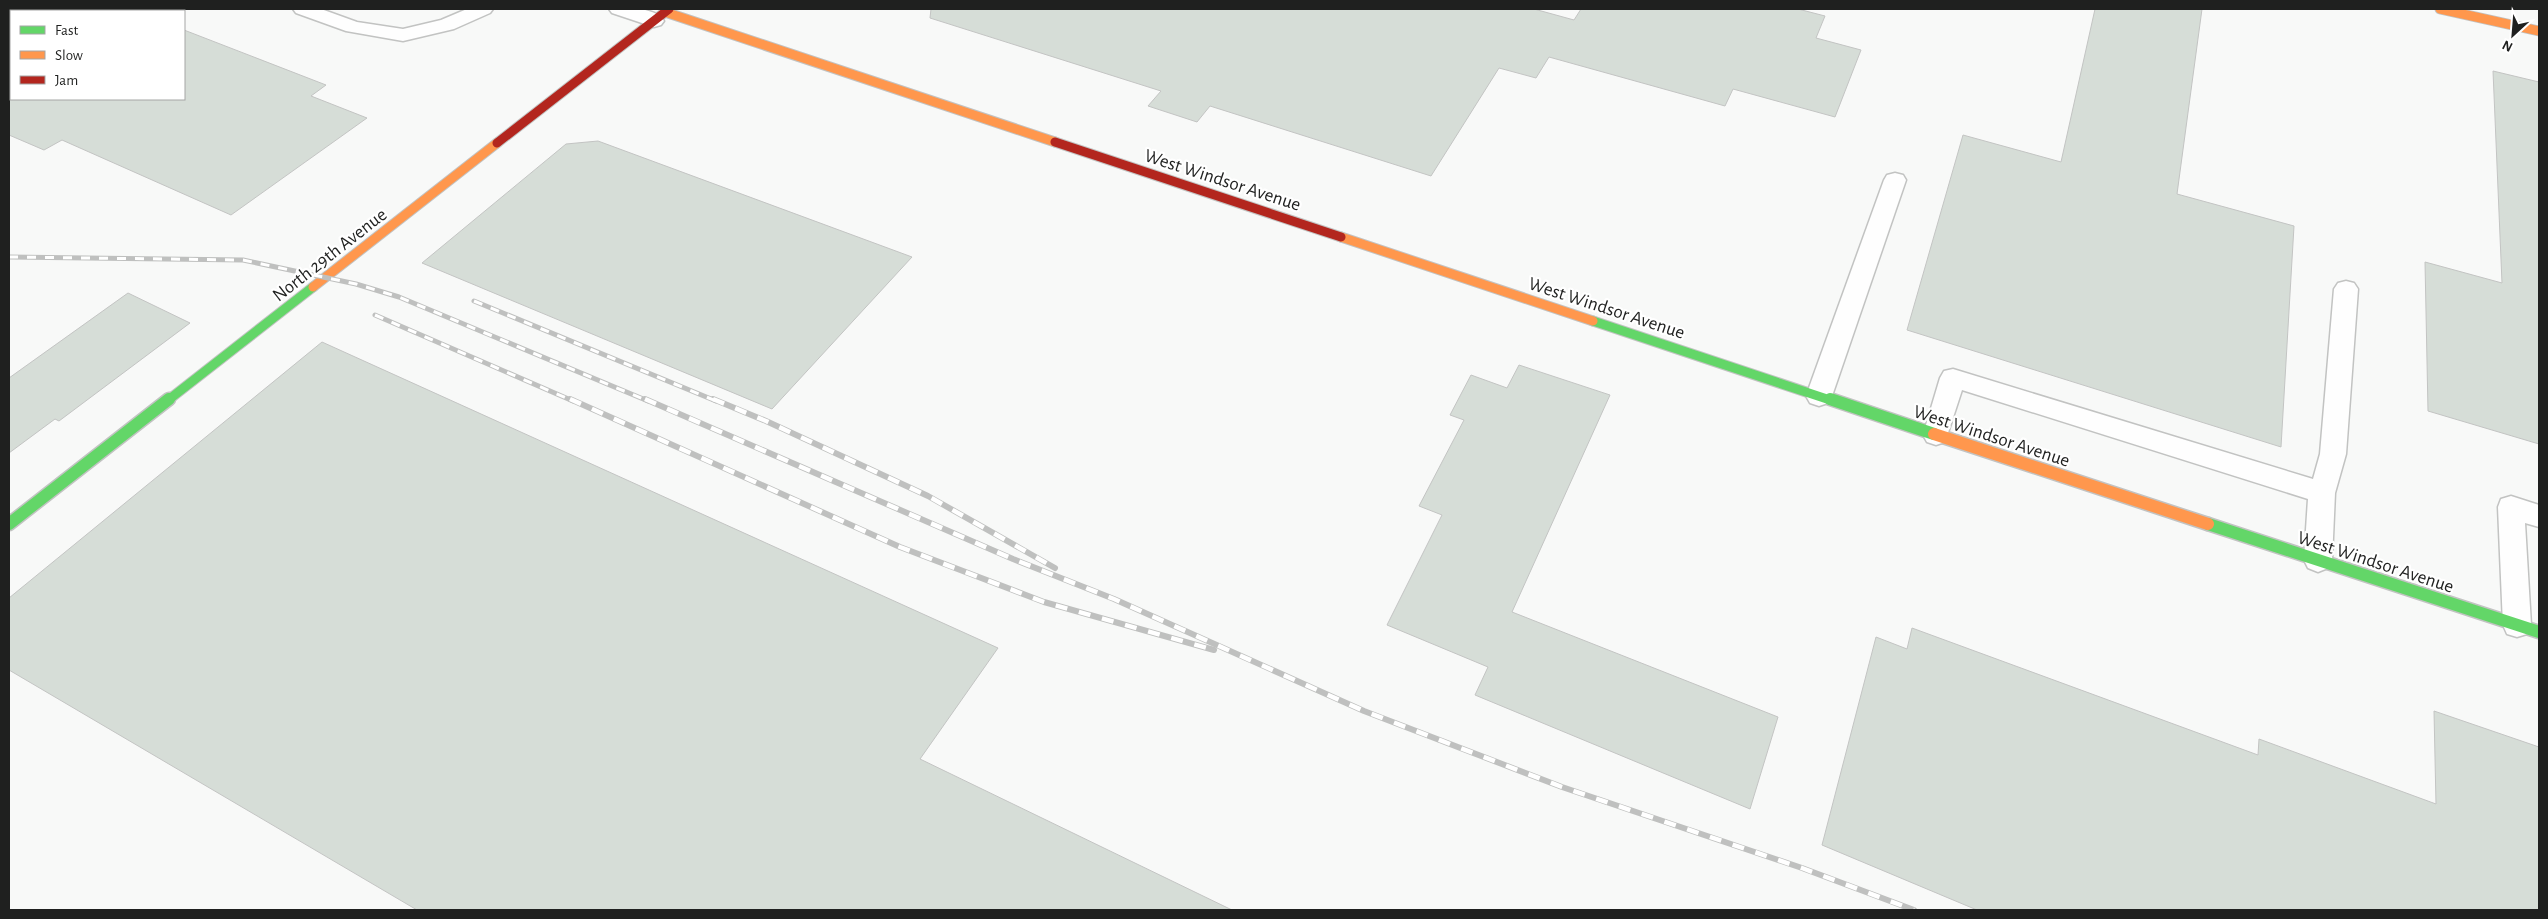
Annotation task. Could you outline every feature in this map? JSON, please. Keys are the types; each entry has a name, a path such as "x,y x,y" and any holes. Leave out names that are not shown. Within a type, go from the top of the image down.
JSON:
{"street":[{"path":"2440,9 2539,31"},
{"name":"West Windsor Avenue","path":"663,14 2528,629"},
{"name":"North 29th Avenue","path":"9,524 663,14"}],"lane":[{"path":"303,9 353,27 403,34 447,25 483,9"},
{"path":"619,9 663,14"},
{"path":"1819,396 1895,180"},
{"path":"2318,560 2322,493 2332,454 2346,289"},
{"path":"1936,435 1953,378 2322,493"},
{"path":"2528,629 2511,508 2539,516"}],"building":[{"path":"931,9 1534,9 1574,20 1581,9 1798,9 1825,16 1816,38 1861,50 1835,117 1733,89 1725,106 1549,57 1536,78 1499,68 1431,176 1210,106 1197,122 1148,106 1161,91 930,18"},
{"path":"2095,9 2202,9 2177,194 2294,226 2281,447 1907,330 1963,135 2061,162"},
{"path":"185,30 326,85 311,96 367,118 231,215 62,140 44,150 9,135 9,99 185,100"},
{"path":"2493,71 2539,82 2539,444 2428,411 2425,262 2502,283"},
{"path":"598,141 912,257 772,409 422,263 566,144"},
{"path":"128,293 190,323 59,421 55,419 9,453 9,378"},
{"path":"322,342 998,648 920,759 1232,910 417,910 9,670 9,598"},
{"path":"1519,365 1610,395 1512,612 1778,717 1750,809 1475,695 1488,667 1387,625 1442,515 1419,506 1464,420 1450,415 1471,375 1507,388"},
{"path":"1912,628 2258,755 2259,739 2436,804 2434,711 2539,747 2539,910 1977,910 1822,845 1876,637 1907,649"}],"railway":[{"path":"9,257 243,260 356,284 399,297 648,401"},
{"path":"474,301 716,401"},
{"path":"375,315 573,401"},
{"path":"570,399 900,547 1044,602 1214,650"},
{"path":"645,399 1013,559 1114,599 1364,711 1562,787 1802,868 1914,910"},
{"path":"713,399 766,421 928,496 1055,568"}],"traffic: fast":[{"path":"9,524 313,287"},
{"path":"1593,321 1934,434"},
{"path":"2208,524 2539,632"}],"traffic: slow":[{"path":"2440,9 2539,31"},
{"path":"665,12 1055,142"},
{"path":"313,287 497,143"},
{"path":"1341,237 1593,321"},
{"path":"1934,434 2208,524"}],"traffic: jam":[{"path":"497,143 669,9"},
{"path":"1055,142 1341,237"}]}
